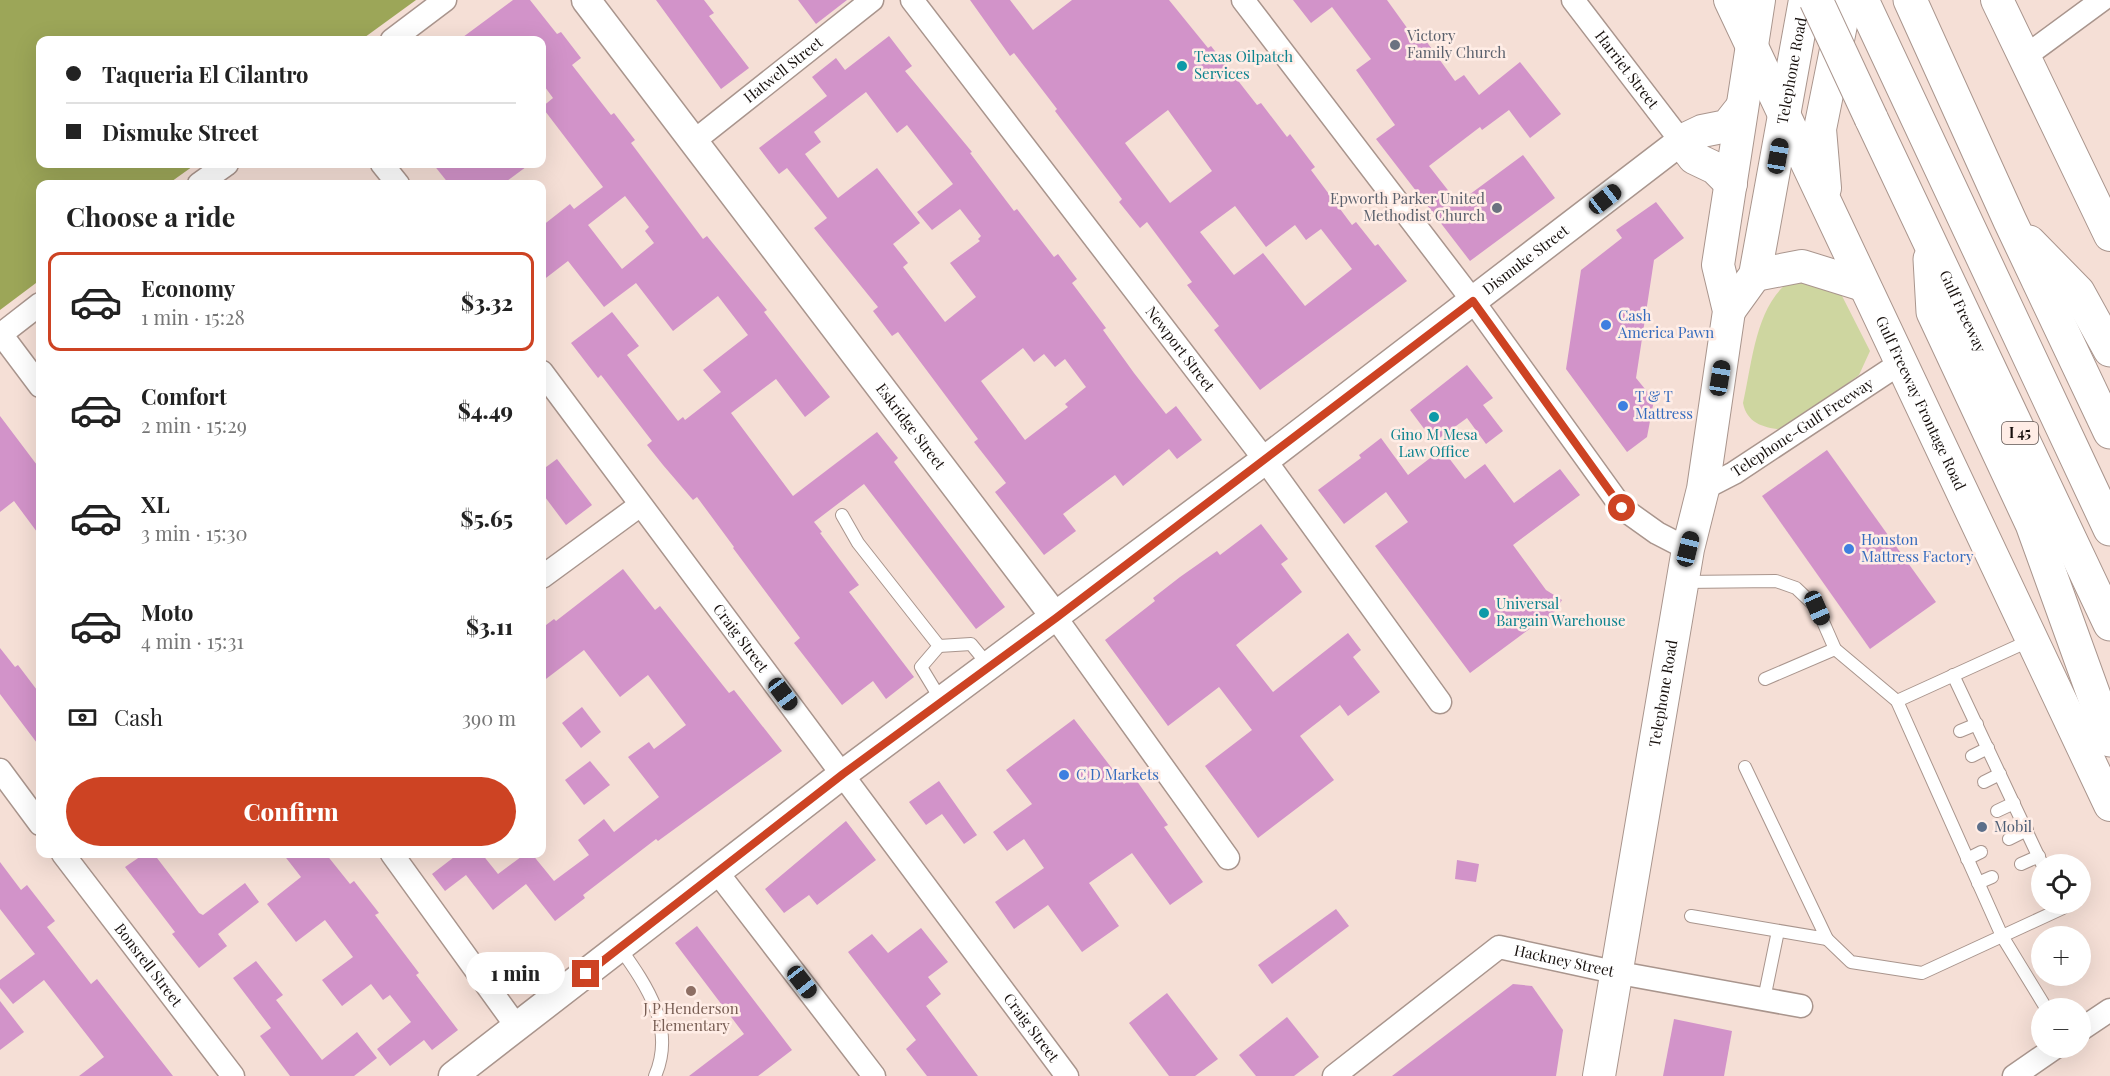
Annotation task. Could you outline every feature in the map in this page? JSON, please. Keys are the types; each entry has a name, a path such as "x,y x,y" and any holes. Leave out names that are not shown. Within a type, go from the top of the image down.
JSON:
{"highway":[{"name":"Gulf Freeway","path":"1816,0 2110,624"},
{"path":"1862,0 2110,529"},
{"path":"1910,0 2010,221 2110,432"},
{"path":"2010,221 2078,292 2110,350"},
{"path":"1929,242 1933,312 2032,524 2110,740"}],"main road":[{"name":"Gulf Freeway Frontage Road","path":"1730,0 1899,364 2110,805"},
{"name":"Telephone Road","path":"1599,1076 1614,972 1688,549 1703,489 1730,311 1718,265 1759,0"},
{"name":"Telephone Road","path":"1730,311 1755,275 1805,0"},
{"path":"1826,204 1820,129 1846,0"},
{"path":"1997,0 2023,58 2106,214"},
{"path":"1731,184 1715,168 1694,158 1681,141 1702,130 1727,126 1742,106"},
{"path":"1755,275 1802,266 1863,285"}],"street":[{"path":"397,36 445,0"},
{"name":"Eskridge Street","path":"586,0 1056,618 1228,858"},
{"name":"Hatwell Street","path":"694,141 872,0"},
{"name":"Newport Street","path":"912,0 1265,460 1440,702"},
{"path":"1243,0 1473,301 1622,508 1657,533 1688,549"},
{"name":"Harriet Street","path":"1573,0 1681,141"},
{"path":"2023,58 2102,0"},
{"name":"Dismuke Street","path":"467,1069 517,1027 843,774 1056,618 1681,141"},
{"path":"205,180 221,168"},
{"path":"385,168 395,180"},
{"path":"36,307 1,335 36,381"},
{"name":"Telephone-Gulf Freeway","path":"1703,489 1734,473 1899,364"},
{"name":"Craig Street","path":"546,378 639,506 843,774 1067,1076"},
{"path":"546,574 639,506"},
{"path":"0,770 36,819"},
{"name":"Bonsrell Street","path":"66,858 232,1076"},
{"path":"395,858 517,1027"},
{"path":"717,872 874,1076"},
{"name":"Hackney Street","path":"1334,1076 1499,947 1614,972 1801,1006"},
{"path":"2091,1023 2110,1010"},
{"path":"2014,1076 2040,1058"}],"lane":[{"path":"842,516 858,543 939,646"},
{"path":"1683,582 1776,581 1796,588 1817,608 1835,649 1897,702 1924,748 1930,776 1948,801 1960,828 1967,859 2002,936 2040,998"},
{"path":"1897,702 2031,640"},
{"path":"942,701 921,667 939,646 971,644 989,667"},
{"path":"1765,679 1835,649"},
{"path":"1953,675 2037,854"},
{"path":"1960,731 1977,724"},
{"path":"1972,756 1988,748"},
{"path":"1745,767 1827,939 1851,962 1922,973 2050,914"},
{"path":"1930,776 1942,770"},
{"path":"1984,782 2000,774"},
{"path":"1997,811 2014,803"},
{"path":"2009,839 2026,830"},
{"path":"1967,859 1981,852"},
{"path":"2021,864 2031,862"},
{"path":"1978,884 1992,877"},
{"path":"1690,916 1827,939"},
{"path":"1764,999 1778,931"},
{"path":"620,948 650,991 661,1024 660,1064 655,1076"}],"green space":[{"path":"0,0 416,0 366,36 36,36 36,168 190,168 174,180 36,180 36,283 0,310"},
{"path":"1801,275 1839,290 1870,351 1859,375 1784,430 1758,424 1748,416 1743,403 1754,349 1766,313 1774,297 1786,284"}],"building":[{"path":"513,0 530,0 557,34 561,32 581,58 572,65 611,115 614,113 635,140 631,143 703,239 707,236 767,310 764,312 830,397 805,417 776,379 731,413 793,496 877,432 898,458 894,462 1005,607 976,629 864,484 814,522 859,585 849,592 914,677 886,699 873,681 842,705 794,643 800,638 697,497 693,500 663,465 647,445 652,441 601,375 598,378 571,343 612,312 639,346 627,355 678,421 683,417 685,420 721,392 703,370 748,335 718,296 673,331 636,283 604,307 568,261 546,278 546,223 570,204 574,209 603,187 546,112 546,104 553,98 546,88 546,36 464,36","holes":["625,196 649,227 645,231 654,243 622,269 588,225"]},
{"path":"656,0 704,0 714,13 709,16 749,68 721,89"},
{"path":"798,0 847,0 816,24"},
{"path":"970,0 1010,0 1033,30 1072,0 1169,0 1208,48 1211,46 1257,105 1261,103 1287,137 1290,134 1315,167 1311,170 1352,225 1356,222 1375,246 1378,244 1407,281 1260,390 1214,330 1219,326 1187,285 1192,282 1147,222 1140,228 1119,202 1122,199 1055,111 1057,109 1014,53 1010,56","holes":["1168,110 1212,171 1170,203 1125,143","1235,206 1266,247 1295,225 1306,240 1321,229 1352,269 1305,306 1263,253 1234,275 1200,232"]},
{"path":"1293,0 1387,0 1410,32 1416,27 1455,81 1464,75 1479,95 1520,62 1561,114 1530,138 1509,110 1482,130 1480,127 1429,166 1458,203 1523,155 1555,198 1470,261 1376,139 1395,125 1356,70 1371,59 1332,7 1311,23"},
{"path":"889,36 912,66 905,71 972,152 970,153 1014,211 1017,209 1054,257 1058,254 1077,279 1072,283 1106,328 1103,330 1134,373 1166,414 1176,406 1202,440 1177,459 1169,449 1123,486 1115,475 1063,514 1076,531 1044,555 995,492 1006,483 974,442 978,439 898,332 892,336 873,311 878,307 814,228 827,218 787,168 779,174 759,148 827,96 812,77 836,58 845,70","holes":["866,92 897,133 907,125 953,184 917,212 932,230 960,209 981,236 978,239 980,241 950,263 976,297 945,322 903,267 908,263 893,244 920,223 877,168 838,198 805,154 821,142 814,132","1023,348 1034,362 1044,354 1055,367 1065,359 1086,387 1065,404 1068,407 1025,440 981,381"]},
{"path":"436,168 525,168 508,180 446,180"},
{"path":"1656,202 1684,238 1654,260 1636,378 1654,400 1647,437 1627,452 1566,369 1581,270 1622,238 1616,230"},
{"path":"1467,365 1493,398 1483,405 1503,431 1486,444 1467,418 1434,442 1410,410"},
{"path":"0,416 36,464 36,531 14,501 0,512"},
{"path":"1381,438 1408,475 1442,449 1465,479 1485,464 1514,503 1560,469 1580,495 1513,545 1546,590 1562,600 1550,619 1547,616 1470,673 1375,546 1408,522 1386,492 1344,524 1318,490 1361,458 1359,455"},
{"name":"Houston Mattress Factory","path":"1827,450 1936,602 1870,649 1762,496"},
{"path":"557,459 592,505 566,525 546,498 546,467"},
{"path":"1261,524 1288,559 1281,564 1302,592 1236,645 1273,692 1348,633 1361,650 1353,657 1380,692 1348,716 1340,705 1300,736 1334,780 1258,838 1205,766 1252,730 1219,687 1168,726 1105,640 1155,601 1153,598 1180,577 1217,551 1220,555"},
{"path":"623,569 655,610 660,606 729,693 734,690 782,751 658,841 656,839 583,895 585,898 555,921 526,884 493,910 466,875 445,891 432,874 453,858 485,858 498,874 520,858 535,858 554,881 589,855 578,840 604,819 614,832 659,797 628,757 649,742 654,749 686,725 648,675 620,697 584,650 546,679 546,625 554,619 556,621"},
{"path":"0,648 15,667 18,665 36,689 36,742 0,694"},
{"path":"582,707 601,732 581,748 562,723"},
{"path":"1074,719 1124,784 1134,777 1168,825 1164,827 1203,882 1170,905 1132,853 1089,883 1119,926 1082,952 1048,905 1014,929 995,902 1044,868 1024,839 1007,851 993,832 1032,804 1006,770"},
{"path":"590,761 610,785 584,805 565,780"},
{"path":"939,781 977,835 964,844 942,814 926,825 909,802"},
{"path":"846,821 876,860 817,905 809,895 784,913 765,889"},
{"path":"138,858 157,858 199,913 203,915 245,883 259,902 218,934 227,946 199,968 172,934 175,932 125,867"},
{"path":"286,858 329,858 350,884 354,881 379,913 375,915 419,973 416,975 458,1030 432,1050 424,1040 390,1066 377,1049 411,1022 390,995 383,1000 371,984 342,1006 322,980 353,957 325,920 296,942 267,904 301,877"},
{"path":"1457,860 1479,864 1476,882 1455,879"},
{"path":"0,862 21,890 27,885 55,921 47,927 91,984 97,979 173,1076 79,1076 104,1057 44,980 13,1004 0,988 0,980 35,954 0,909"},
{"path":"1336,909 1349,926 1272,984 1258,965"},
{"path":"697,926 792,1050 758,1076 689,1076 744,1034 675,943"},
{"path":"921,928 948,962 928,977 941,994 926,1006 978,1076 927,1076 906,1049 916,1040 848,952 872,934 888,953"},
{"path":"256,961 283,995 276,1000 322,1060 357,1032 377,1058 354,1076 290,1076 260,1036 271,1028 233,978"},
{"path":"1513,984 1532,986 1563,1030 1556,1076 1392,1076"},
{"path":"1167,993 1218,1059 1195,1076 1169,1076 1129,1023"},
{"path":"0,1001 24,1032 0,1050"},
{"path":"1287,1017 1319,1057 1294,1076 1256,1076 1239,1055"},
{"path":"1674,1019 1732,1031 1724,1076 1663,1076"}],"place":[{"name":"Victory Family Church","path":"1395,45"},
{"name":"Texas Oilpatch Services","path":"1182,66"},
{"name":"Epworth Parker United Methodist Church","path":"1497,208"},
{"name":"Cash America Pawn","path":"1606,325"},
{"name":"T & T Mattress","path":"1623,406"},
{"name":"Gino M Mesa Law Office","path":"1434,417"},
{"name":"Houston Mattress Factory","path":"1849,549"},
{"name":"Universal Bargain Warehouse","path":"1484,613"},
{"name":"C D Markets","path":"1064,775"},
{"name":"Mobil","path":"1982,827"},
{"name":"J P Henderson Elementary","path":"691,991"}],"route":[{"path":"586,974 843,774 1056,618 1473,301 1622,508"}]}
